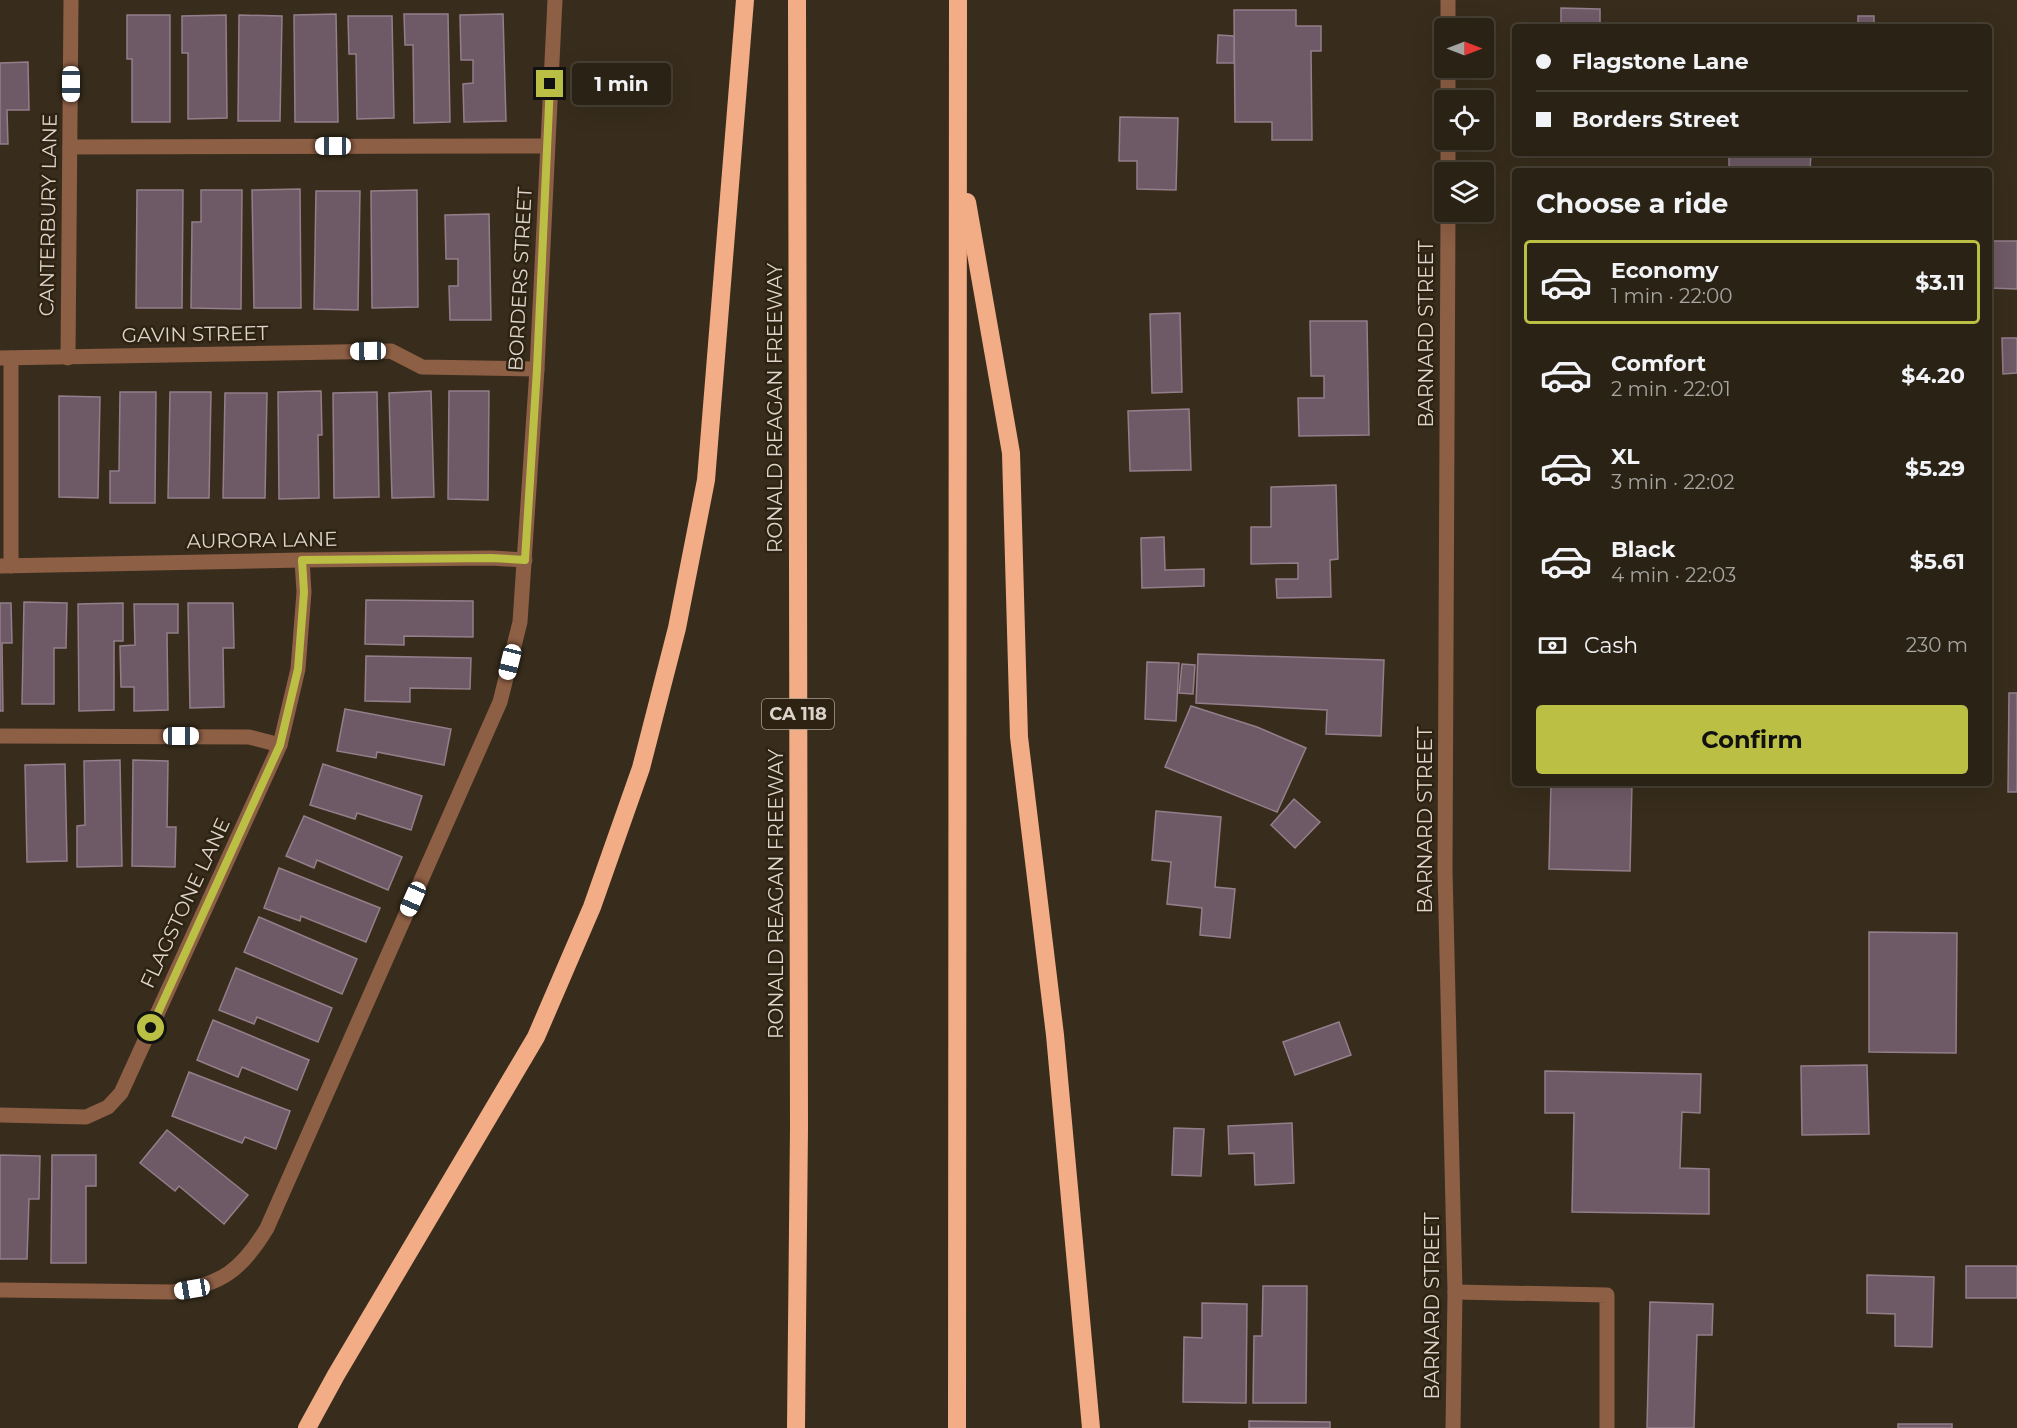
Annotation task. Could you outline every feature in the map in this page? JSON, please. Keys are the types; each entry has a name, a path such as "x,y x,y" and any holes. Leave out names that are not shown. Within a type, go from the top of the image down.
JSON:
{"highway":[{"path":"307,1428 536,1037 592,907 641,768 677,628 706,480 745,0"},
{"name":"RONALD REAGAN FREEWAY","path":"796,1428 799,1127 797,0"},
{"path":"957,1428 958,0"},
{"path":"958,153 1011,453 1019,737 1055,1035 1091,1428"}],"street":[{"name":"CANTERBURY LANE","path":"68,358 71,0"},
{"name":"BORDERS STREET","path":"0,1290 172,1292 192,1289 219,1280 245,1260 256,1246 272,1217 500,702 520,622 525,560 555,0"},
{"path":"1448,0 1448,18"},
{"path":"70,147 547,146"},
{"name":"BARNARD STREET","path":"1448,222 1445,870 1455,1292 1453,1428"},
{"name":"GAVIN STREET","path":"6,358 391,351 423,367 537,369"},
{"path":"5,566 6,358"},
{"name":"AURORA LANE","path":"5,566 302,560 491,558 525,560"},
{"name":"FLAGSTONE LANE","path":"0,1115 86,1117 108,1107 121,1094 280,745 298,669 304,592 302,560"},
{"path":"0,735 249,737 280,745"},
{"path":"1455,1292 1606,1295 1606,1428"}],"building":[{"path":"1561,8 1600,9 1600,24 1561,24"},
{"path":"1234,10 1296,10 1296,26 1321,26 1321,51 1311,51 1312,140 1272,140 1272,122 1235,122"},
{"path":"336,14 338,122 295,122 294,15"},
{"path":"404,14 448,14 450,122 414,123 413,45 405,45"},
{"path":"503,14 506,121 464,122 463,84 473,83 473,60 461,60 460,15"},
{"path":"127,15 170,15 170,122 132,122 132,59 127,59"},
{"path":"226,15 227,118 188,119 188,53 182,53 182,16"},
{"path":"239,15 282,16 280,121 238,121"},
{"path":"348,16 392,16 394,118 357,119 356,54 349,54"},
{"path":"1858,16 1874,16 1874,24 1858,24"},
{"path":"1218,35 1234,36 1234,63 1217,63"},
{"path":"28,62 29,110 7,110 8,144 0,144 0,63"},
{"path":"1120,117 1178,118 1176,190 1137,189 1137,161 1119,161"},
{"path":"1729,156 1811,156 1810,168 1729,168"},
{"path":"300,189 301,308 254,308 252,190"},
{"path":"137,190 183,190 182,308 136,308"},
{"path":"201,190 242,190 241,309 191,308 192,222 201,222"},
{"path":"417,190 418,307 372,308 371,191"},
{"path":"316,191 360,191 358,310 314,309"},
{"path":"489,214 491,320 450,320 449,286 458,286 458,259 446,259 445,215"},
{"path":"1992,241 2017,241 2017,289 1992,288"},
{"path":"1180,313 1182,392 1152,393 1150,314"},
{"path":"1310,321 1367,321 1369,435 1299,436 1298,398 1324,398 1324,376 1311,376"},
{"path":"2002,338 2017,338 2017,373 2003,374"},
{"path":"321,391 322,435 318,435 319,498 279,499 278,392"},
{"path":"431,391 434,497 392,498 389,393"},
{"path":"449,391 489,391 488,500 448,499"},
{"path":"120,392 156,392 155,503 110,503 110,471 119,471"},
{"path":"170,392 211,392 209,498 168,498"},
{"path":"377,392 379,497 334,498 333,393"},
{"path":"225,393 267,393 265,498 223,498"},
{"path":"59,396 100,397 98,498 59,497"},
{"path":"1189,409 1191,470 1130,471 1128,411"},
{"path":"1336,485 1338,559 1330,560 1331,597 1277,598 1276,579 1298,579 1298,563 1251,564 1251,527 1271,527 1271,487"},
{"path":"1164,537 1165,570 1204,569 1204,586 1142,588 1141,538"},
{"path":"366,600 473,601 473,637 404,636 404,645 365,644"},
{"path":"24,602 67,603 66,648 54,648 54,704 22,704"},
{"path":"0,603 11,603 12,643 2,643 3,711 0,711"},
{"path":"123,603 123,641 114,641 114,710 79,711 78,604"},
{"path":"188,603 233,603 234,648 223,648 224,707 190,708"},
{"path":"134,604 178,604 178,633 167,633 168,710 134,711 134,687 121,687 120,646 135,645"},
{"path":"1198,654 1384,660 1381,736 1326,734 1327,710 1196,703"},
{"path":"366,656 471,658 470,689 410,688 410,702 365,701"},
{"path":"1147,662 1179,663 1176,721 1145,719"},
{"path":"1182,664 1195,665 1193,694 1179,693"},
{"path":"2009,693 2017,693 2017,792 2008,792"},
{"path":"1191,706 1257,727 1306,748 1277,812 1165,767"},
{"path":"345,709 451,729 444,765 377,752 376,758 337,751"},
{"path":"120,760 122,866 77,867 77,826 85,825 84,761"},
{"path":"133,760 168,761 167,827 176,827 175,867 132,866"},
{"path":"65,764 67,861 27,862 25,765"},
{"path":"323,764 422,796 411,830 357,813 355,819 310,805"},
{"path":"1551,786 1632,786 1630,871 1549,869"},
{"path":"1294,799 1320,822 1295,848 1271,825"},
{"path":"1156,811 1221,817 1215,887 1235,889 1230,938 1200,935 1202,908 1167,904 1171,862 1152,860"},
{"path":"304,816 402,857 388,890 317,860 314,868 286,856"},
{"path":"279,868 380,908 366,942 301,916 300,921 264,908"},
{"path":"259,917 357,959 342,994 244,952"},
{"path":"1869,932 1957,933 1956,1053 1869,1052"},
{"path":"236,968 332,1008 318,1042 257,1017 254,1024 219,1010"},
{"path":"213,1020 309,1060 297,1090 242,1067 238,1077 197,1060"},
{"path":"1339,1022 1351,1055 1295,1075 1283,1042"},
{"path":"1867,1065 1869,1134 1802,1135 1801,1066"},
{"path":"1545,1071 1701,1074 1700,1113 1682,1112 1680,1168 1709,1169 1709,1214 1572,1212 1574,1113 1545,1113"},
{"path":"189,1072 290,1111 276,1149 245,1137 242,1143 172,1116"},
{"path":"1292,1123 1294,1183 1255,1185 1254,1153 1229,1154 1228,1126"},
{"path":"1174,1128 1204,1129 1201,1176 1172,1175"},
{"path":"167,1130 248,1195 224,1224 179,1186 175,1191 140,1163"},
{"path":"0,1155 40,1156 39,1199 29,1199 27,1259 0,1259"},
{"path":"52,1155 96,1155 96,1186 86,1186 86,1263 51,1263"},
{"path":"1966,1266 2017,1266 2017,1298 1966,1298"},
{"path":"1867,1275 1934,1277 1932,1347 1895,1346 1895,1314 1867,1313"},
{"path":"1263,1286 1307,1286 1306,1403 1253,1403 1254,1336 1262,1336"},
{"path":"1650,1302 1713,1304 1712,1335 1697,1335 1694,1428 1647,1428"},
{"path":"1202,1303 1247,1304 1246,1403 1183,1402 1184,1337 1202,1338"},
{"path":"1249,1421 1330,1422 1330,1428 1249,1428"},
{"path":"1898,1424 1952,1424 1952,1428 1898,1428"}],"route":[{"path":"151,1028 280,745 298,669 304,592 302,560 491,558 525,560 537,369 550,84"}]}
